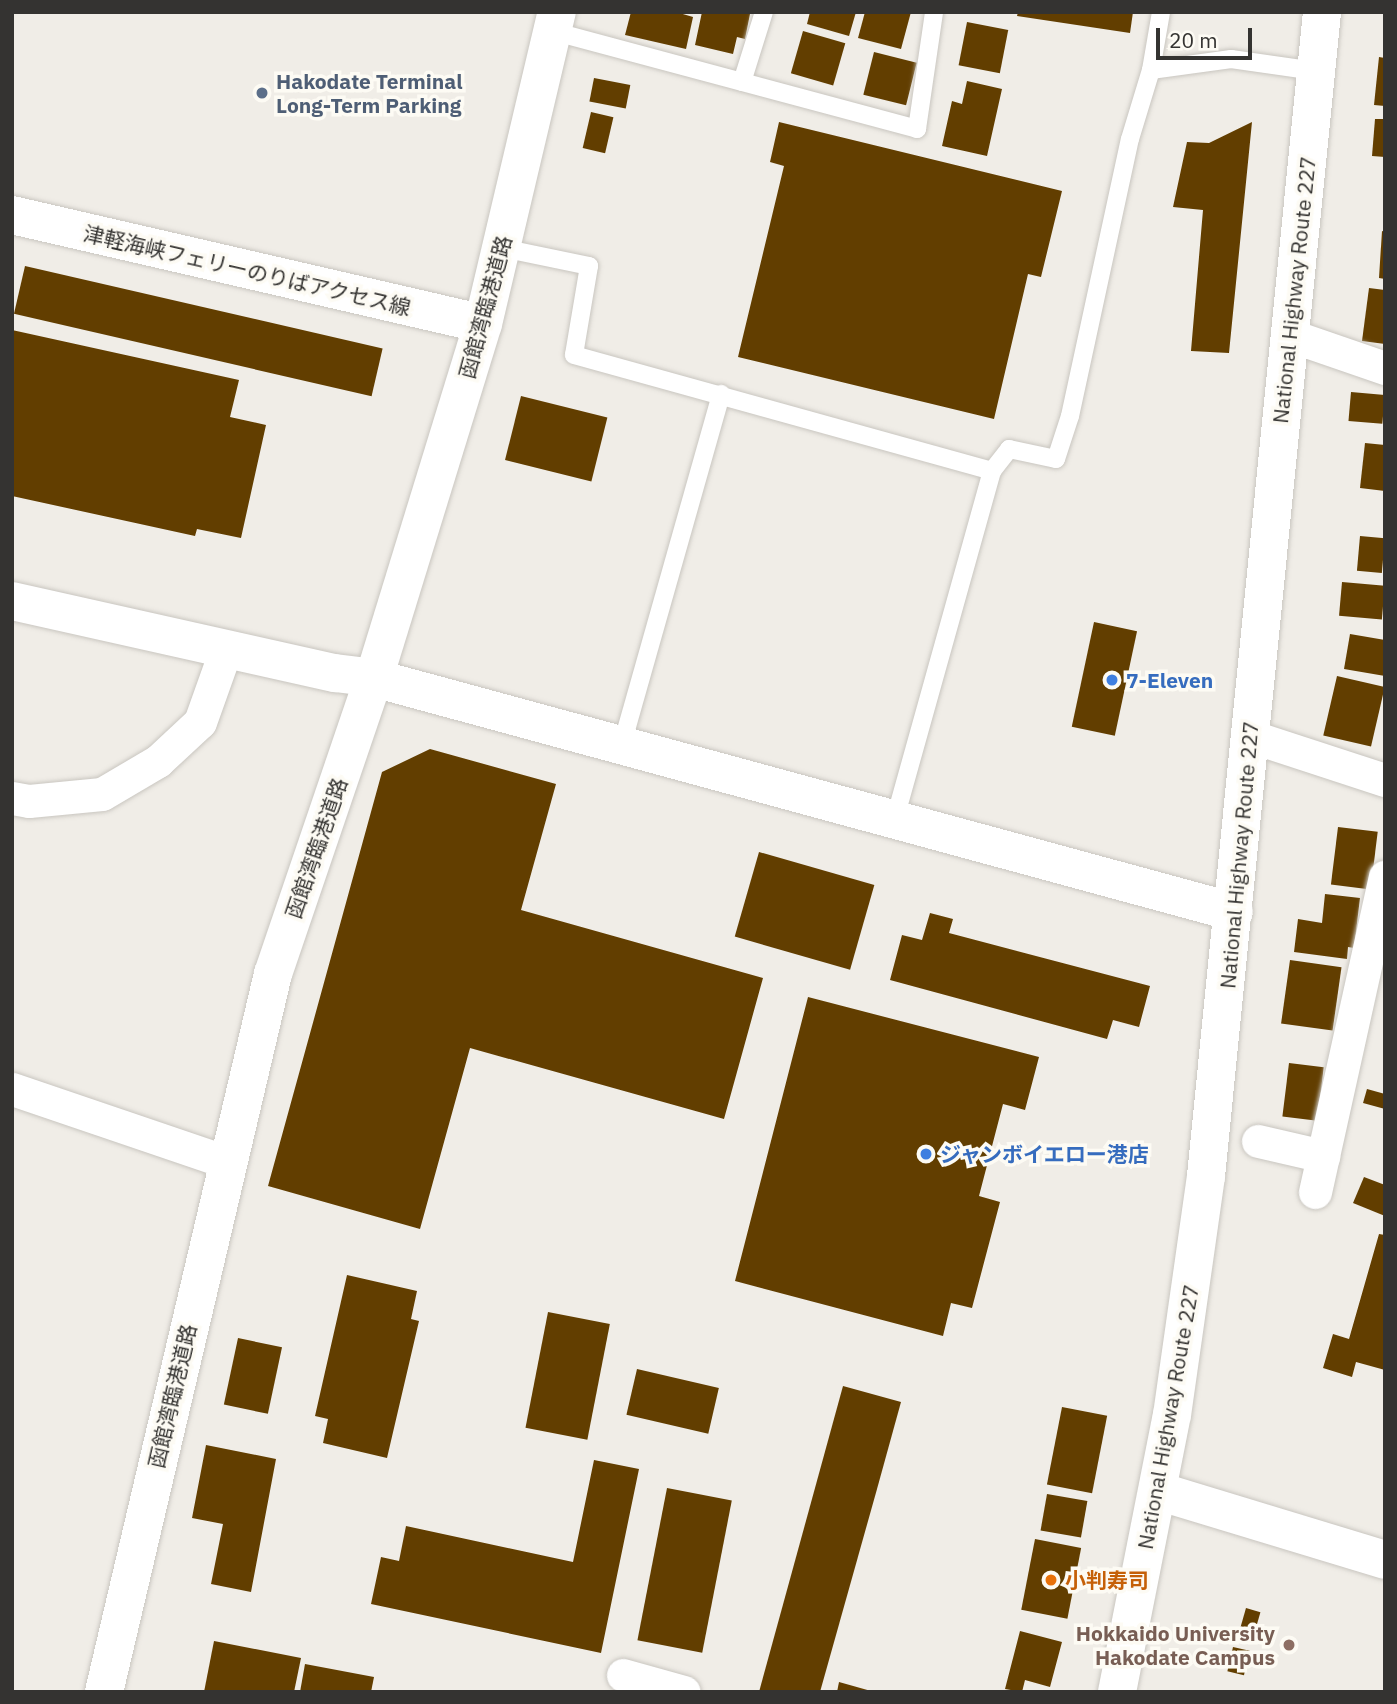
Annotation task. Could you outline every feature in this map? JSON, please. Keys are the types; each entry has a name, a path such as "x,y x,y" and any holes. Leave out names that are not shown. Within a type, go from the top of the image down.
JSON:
{"main road":[{"name":"National Highway Route 227","path":"1117,1692 1158,1491 1206,1176 1322,12"},
{"name":"函館湾臨港道路","path":"104,1692 273,974 374,678 483,324 554,21"},
{"name":"津軽海峡フェリーのりばアクセス線","path":"12,215 483,324"},
{"path":"12,601 226,649 374,678 621,748 1234,912"},
{"path":"1158,1491 1385,1560"}],"street":[{"path":"1289,335 1385,368"},
{"path":"12,798 29,801 102,794 158,761 200,722 226,649"},
{"path":"1250,736 1385,780"},
{"path":"1315,1192 1385,877"},
{"path":"12,1090 227,1162"},
{"path":"1258,1141 1323,1156"},
{"path":"623,1675 684,1692"}],"lane":[{"path":"742,82 764,12"},
{"path":"554,21 742,82 917,129 934,12"},
{"path":"894,821 992,471 1009,449 1056,459 1070,416 1130,139 1151,70 1161,12"},
{"path":"1151,70 1231,59 1315,71"},
{"path":"502,248 589,266 573,355 992,471"},
{"path":"621,748 721,394"}],"building":[{"path":"631,12 676,12 693,17 686,49 625,35"},
{"path":"702,12 750,14 745,39 737,37 733,54 695,45"},
{"path":"810,12 856,12 849,36 807,24"},
{"path":"865,12 911,12 901,49 858,38"},
{"path":"1018,12 1133,12 1130,33 1017,16"},
{"path":"967,22 1008,30 1000,73 959,65"},
{"path":"803,31 845,43 833,85 791,73"},
{"path":"874,52 917,63 906,105 863,95"},
{"path":"1379,57 1385,58 1385,106 1374,105"},
{"path":"594,78 630,85 626,109 589,102"},
{"path":"967,81 1002,89 987,156 942,146 952,101 962,104"},
{"path":"591,112 613,117 605,153 583,148"},
{"path":"1375,119 1385,119 1385,157 1372,156"},
{"path":"779,122 1062,191 1041,277 1028,274 994,419 738,357 784,166 770,162"},
{"path":"1252,122 1229,353 1191,351 1203,210 1173,207 1187,142 1209,143"},
{"path":"1382,231 1385,232 1385,279 1379,278"},
{"path":"25,266 383,349 372,396 14,314"},
{"path":"1369,288 1385,290 1385,344 1362,341"},
{"path":"12,330 239,380 230,417 266,425 241,538 197,529 195,536 12,496"},
{"path":"1351,392 1385,395 1382,424 1348,421"},
{"path":"521,396 607,418 591,482 505,460"},
{"path":"1365,443 1385,445 1385,491 1360,488"},
{"path":"1360,536 1385,538 1382,573 1357,571"},
{"path":"1342,582 1385,586 1382,620 1339,616"},
{"path":"1094,622 1137,631 1115,736 1072,727"},
{"path":"1350,634 1385,640 1385,676 1344,669"},
{"path":"1337,676 1385,687 1371,746 1323,735"},
{"path":"430,749 556,784 521,910 763,978 724,1119 470,1048 420,1229 268,1186 382,772"},
{"path":"1338,827 1378,832 1371,889 1331,885"},
{"path":"759,852 874,885 850,970 735,937"},
{"path":"1325,894 1360,898 1354,948 1348,947 1347,959 1294,952 1298,919 1322,923"},
{"path":"930,913 953,919 949,933 1150,986 1139,1027 1113,1020 1107,1039 890,980 902,935 922,940"},
{"path":"1290,960 1341,967 1333,1031 1281,1023"},
{"path":"808,997 1039,1057 1025,1110 1003,1104 979,1196 1000,1202 972,1308 951,1303 943,1336 735,1281"},
{"path":"1289,1063 1324,1067 1317,1121 1282,1117"},
{"path":"1367,1089 1385,1094 1385,1109 1363,1103"},
{"path":"1364,1177 1385,1185 1385,1216 1353,1203"},
{"path":"1379,1234 1385,1235 1385,1370 1356,1362 1352,1377 1323,1368 1333,1334 1349,1339"},
{"path":"347,1275 417,1291 411,1319 419,1321 387,1458 323,1443 328,1419 315,1416"},
{"path":"548,1312 610,1324 587,1440 525,1428"},
{"path":"238,1338 282,1347 268,1414 224,1405"},
{"path":"637,1369 719,1388 708,1434 626,1415"},
{"path":"843,1386 901,1402 820,1692 759,1692"},
{"path":"1062,1407 1107,1416 1092,1493 1047,1485"},
{"path":"206,1445 276,1459 251,1592 211,1584 223,1524 192,1518"},
{"path":"594,1460 639,1469 601,1653 371,1604 381,1557 399,1561 406,1526 573,1562"},
{"path":"667,1488 732,1501 702,1653 637,1640"},
{"path":"1047,1494 1087,1501 1081,1538 1041,1530"},
{"path":"1035,1539 1081,1548 1067,1619 1021,1610"},
{"path":"1246,1608 1260,1612 1253,1639 1238,1635"},
{"path":"1020,1631 1062,1642 1050,1687 1025,1680 1022,1692 1005,1689"},
{"path":"214,1641 301,1658 294,1692 204,1692"},
{"path":"1233,1647 1250,1651 1244,1675 1227,1671"},
{"path":"305,1664 374,1677 371,1692 300,1692"},
{"path":"839,1682 871,1691 871,1692 837,1692"}],"place":[{"name":"Hakodate Terminal Long-Term Parking","path":"262,93"},
{"name":"7-Eleven","path":"1112,680"},
{"name":"ジャンボイエロー港店","path":"926,1154"},
{"name":"小判寿司","path":"1051,1580"},
{"name":"Hokkaido University Hakodate Campus","path":"1289,1645"}]}
